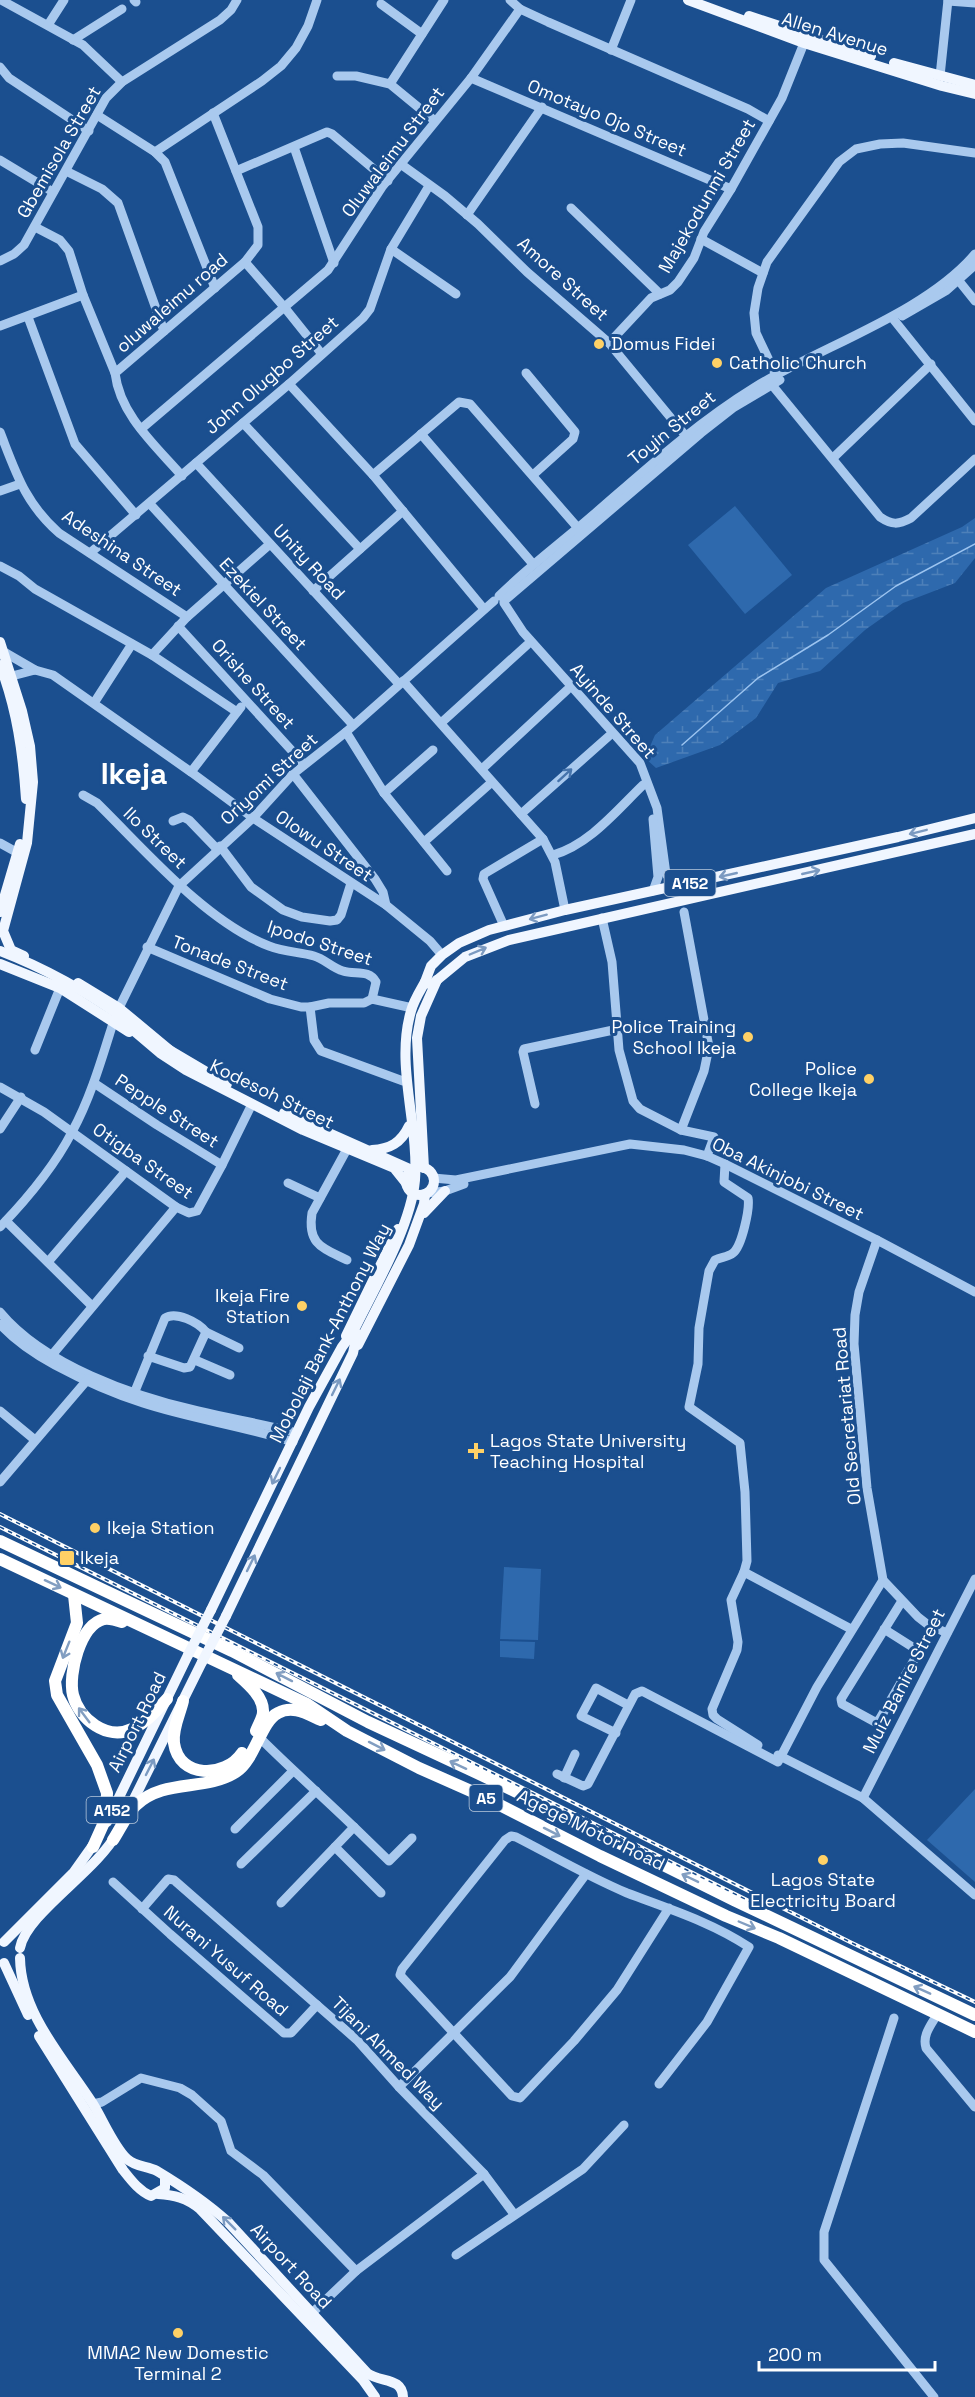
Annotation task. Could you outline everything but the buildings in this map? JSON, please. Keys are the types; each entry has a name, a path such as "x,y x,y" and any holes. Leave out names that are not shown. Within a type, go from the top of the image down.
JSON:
{"highway":[{"name":"Agege Motor Road","path":"0,1541 232,1651 368,1722 975,2015"},
{"name":"Agege Motor Road","path":"0,1559 141,1627 223,1662 280,1690 307,1704 347,1731 600,1856 726,1916 779,1938 975,2032"},
{"path":"74,1594 77,1623 56,1681 57,1695 98,1765 107,1793 106,1818 93,1847"},
{"path":"141,1627 108,1619 90,1627 81,1642 76,1659 72,1677 73,1694 79,1709 90,1723 102,1730 117,1732 130,1730 148,1720 167,1699"},
{"path":"113,1840 135,1806 146,1797 160,1789 205,1783 238,1771 261,1739 268,1715 249,1685 223,1662"},
{"path":"183,1701 174,1742 179,1757 189,1767 205,1773 221,1770 236,1762 268,1715 280,1690"},
{"path":"268,1715 296,1709 347,1731"},
{"path":"726,1916 734,1900"}],"main road":[{"name":"Allen Avenue","path":"688,0 804,43 975,94"},
{"name":"Allen Avenue","path":"707,0 758,19 975,85"},
{"path":"2,647 30,746 33,782 3,916 2,943 7,955 0,963 60,988 166,1052"},
{"path":"0,665 17,716 28,801 27,843 3,916 12,946 20,955"},
{"name":"Mobolaji Bank-Anthony Way","path":"432,981 431,966 442,955 469,938 504,926 975,818"},
{"name":"Mobolaji Bank-Anthony Way","path":"188,1655 295,1437 342,1347 355,1333 405,1234 417,1200 420,1145 413,1038 420,1004 432,981 465,957 487,947 602,918 975,834"},
{"path":"699,882 701,896"},
{"path":"2,943 119,1008 166,1052"},
{"path":"2,943 95,997 128,1024"},
{"path":"0,956 54,979 128,1024"},
{"path":"417,1169 403,1081 403,1038 408,1007 423,975 431,966"},
{"path":"0,969 15,969"},
{"path":"60,988 59,980 62,977 68,978"},
{"path":"417,1169 422,1112 417,1038 432,981"},
{"name":"Kodesoh Street","path":"128,1024 186,1070 347,1149 394,1168 408,1187"},
{"name":"Kodesoh Street","path":"166,1052 305,1123 417,1169"},
{"path":"407,1114 417,1118 422,1112"},
{"path":"370,1150 390,1148 396,1144 409,1126"},
{"path":"353,1353 409,1245 427,1194 433,1186 434,1178 417,1169"},
{"path":"342,1347 393,1238 408,1187 408,1174 417,1169"},
{"path":"408,1187 417,1195 427,1194"},
{"path":"420,1218 445,1191"},
{"path":"393,1238 405,1238 409,1245"},
{"name":"Mobolaji Bank-Anthony Way","path":"202,1662 353,1353 355,1333"},
{"name":"Airport Road","path":"2,1944 74,1872 93,1847 188,1655"},
{"name":"Airport Road","path":"20,1953 27,1930 85,1873 113,1840 202,1662"},
{"path":"2,1944 14,1942 20,1953 21,1977 46,2035 125,2156 134,2164 156,2171 165,2178 165,2188 158,2194 151,2196 143,2193 123,2170 39,2037 2,1962"},
{"path":"2,1962 12,1964 20,1953"},
{"path":"135,2185 135,2175 144,2168"},
{"name":"Airport Road","path":"165,2178 196,2196 220,2214 367,2373 378,2380 398,2383 402,2387 404,2397"},
{"name":"Airport Road","path":"158,2194 190,2201 200,2209 363,2380 375,2397"},
{"path":"375,2397 377,2388 388,2381"}],"street":[{"path":"1,0 90,51 122,82"},
{"path":"48,25 64,0"},
{"name":"Gbemisola Street","path":"0,261 14,254 24,245 106,98 122,82 220,20 231,10 237,0"},
{"path":"155,152 281,66 296,48 308,26 317,0"},
{"path":"390,84 444,0"},
{"path":"510,0 520,9 738,105 769,121"},
{"path":"611,50 631,0"},
{"path":"940,76 948,1 975,3"},
{"path":"381,4 422,34"},
{"path":"73,40 122,9"},
{"name":"Oluwaleimu Street","path":"285,308 334,262 368,206 471,78 520,9"},
{"name":"Majekodunmi Street","path":"609,343 644,305 670,290 678,282 694,258 701,239 769,121 804,43"},
{"path":"0,68 9,78 89,131"},
{"path":"337,76 356,76 390,84 435,121"},
{"name":"Omotayo Ojo Street","path":"471,78 731,189"},
{"path":"467,216 542,107"},
{"path":"213,113 259,234 258,245 245,262"},
{"path":"97,115 155,152 168,167 215,288"},
{"path":"236,171 327,132 388,181"},
{"path":"975,153 903,142 856,149 839,162 831,172 767,262 754,313 756,333 774,380 880,517 900,524 911,518 975,459"},
{"path":"294,147 334,262"},
{"path":"0,160 53,192"},
{"name":"Amore Street","path":"402,165 445,196 609,343 685,435"},
{"path":"66,171 102,189 118,202 164,331"},
{"name":"John Olugbo Street","path":"90,553 150,504 357,324 370,309 391,249 429,186"},
{"path":"571,208 660,294"},
{"path":"35,227 65,245 115,373"},
{"path":"701,239 763,273"},
{"path":"391,249 456,294"},
{"name":"Toyin Street","path":"485,609 499,602 734,408 774,380 943,285 975,254"},
{"name":"oluwaleimu road","path":"182,476 128,412 119,394 115,373 245,262 321,353"},
{"name":"Toyin Street","path":"499,602 533,564 685,435 730,403 931,300 959,281 975,265"},
{"path":"959,281 975,301"},
{"path":"0,326 83,295"},
{"path":"141,429 285,308"},
{"path":"28,317 75,444 136,515"},
{"path":"894,320 975,421"},
{"path":"833,459 931,364"},
{"path":"526,373 575,432 573,439 533,475"},
{"path":"289,384 373,475 485,609"},
{"path":"373,475 459,402 465,402 470,404 578,528"},
{"path":"243,423 360,549"},
{"path":"0,432 20,484 0,491"},
{"path":"421,434 533,564"},
{"name":"Unity Road","path":"196,463 313,591 441,723 543,839 553,855 566,910"},
{"name":"Adeshina Street","path":"20,484 46,521 187,617"},
{"name":"Ezekiel Street","path":"150,504 350,728 384,794 447,871"},
{"path":"313,591 403,511"},
{"path":"152,655 187,617 270,544"},
{"path":"0,566 19,576 35,589 152,655 237,712"},
{"name":"Ayinde Street","path":"499,602 527,645 630,759 640,775 652,813 658,880 653,891"},
{"name":"Ayinde Street","path":"499,602 640,763 657,808 666,874 680,885"},
{"name":"Oriyomi Street","path":"119,1008 179,885 253,818 304,764 350,728 485,609"},
{"name":"Orishe Street","path":"178,626 304,764"},
{"path":"94,703 132,644"},
{"path":"441,723 527,645"},
{"name":"Olowu Street","path":"2,647 35,670 53,675 192,772 253,818 386,905 430,941 442,955"},
{"path":"12,676 35,670"},
{"path":"482,769 567,690"},
{"path":"192,772 246,701"},
{"path":"521,814 609,736"},
{"path":"384,794 433,750"},
{"path":"293,774 375,879 386,905"},
{"path":"424,842 492,782"},
{"path":"553,855 573,848 585,840 643,785"},
{"name":"Ilo Street","path":"83,795 97,803 179,885"},
{"path":"173,821 183,817 189,820 218,848 251,887 283,910 324,921 337,920 341,915 351,883"},
{"path":"504,926 483,879 484,874 543,839"},
{"path":"0,843 18,853"},
{"name":"Ipodo Street","path":"179,885 245,934 270,946 314,956 342,971 368,974 376,982 372,999"},
{"path":"681,1130 704,1071 710,1047 684,912"},
{"path":"602,918 612,962 619,1050 633,1101 640,1109 681,1130 714,1137 707,1156"},
{"name":"Tonade Street","path":"147,947 270,999 310,1007 329,1003 364,1003 372,999"},
{"path":"35,1050 60,988"},
{"path":"372,999 408,1007"},
{"path":"310,1007 314,1040 321,1052 403,1081"},
{"path":"92,1306 48,1262 3,1224 48,1170 73,1132 94,1083 114,1020"},
{"path":"535,1104 524,1049 618,1029"},
{"name":"Pepple Street","path":"94,1083 222,1165"},
{"name":"Otigba Street","path":"0,1087 21,1097 189,1214 197,1211 252,1104"},
{"path":"0,1129 21,1097"},
{"name":"Oba Akinjobi Street","path":"434,1178 451,1181 630,1144 707,1156 877,1240 975,1292"},
{"path":"427,1194 445,1191 478,1180 640,1147"},
{"path":"347,1149 312,1213 310,1222 314,1241 320,1247 347,1260"},
{"path":"725,1164 724,1182 748,1198 749,1205 738,1248 728,1256 715,1260 709,1271 699,1328 698,1364 688,1407 740,1443 745,1492 747,1561 731,1600 738,1642 737,1650 712,1709 713,1715 746,1738 863,1798 975,1895"},
{"path":"48,1262 126,1171"},
{"path":"288,1183 320,1198"},
{"path":"52,1355 176,1207"},
{"name":"Old Secretariat Road","path":"877,1240 859,1292 854,1344 862,1455 883,1580"},
{"path":"0,1312 26,1337 89,1378"},
{"path":"134,1395 148,1356 168,1316 173,1315 193,1322 206,1332 239,1348"},
{"path":"0,1324 17,1340 40,1356 89,1378 134,1395 197,1411 256,1422 295,1437"},
{"path":"148,1356 184,1368 190,1366 195,1360 206,1332"},
{"path":"195,1360 230,1375"},
{"path":"0,1482 89,1378"},
{"path":"0,1411 34,1440"},
{"path":"744,1572 851,1629"},
{"name":"Muiz Banire Street","path":"863,1798 975,1579"},
{"path":"575,1754 561,1776 584,1786 588,1784 616,1733 628,1704 635,1694 642,1692 778,1762 817,1686 883,1580 927,1624 946,1633"},
{"path":"885,1629 914,1648 917,1655 879,1720 875,1722 842,1704 841,1699 902,1601"},
{"path":"616,1733 581,1716 596,1688 628,1704"},
{"path":"261,1739 292,1772 316,1791 389,1861 412,1838"},
{"path":"235,1830 292,1772"},
{"path":"241,1864 316,1791"},
{"path":"281,1903 354,1827"},
{"path":"659,2084 706,2022 749,1947 725,1931 669,1908 626,1892 516,1837 511,1836 505,1840 402,1969 400,1975 512,2096 520,2098 574,2041 617,1990 669,1908"},
{"path":"335,1847 381,1893"},
{"path":"399,2086 510,1977 586,1874"},
{"name":"Tijani Ahmed Way","path":"142,1909 171,1878 357,2040 484,2174 514,2214"},
{"name":"Nurani Yusuf Road","path":"113,1882 284,2033 291,2033 317,2005"},
{"path":"938,2013 925,2035 926,2049 975,2107"},
{"path":"894,2018 824,2232 824,2260 934,2397"},
{"path":"93,2104 102,2102 141,2078 183,2090 221,2121 231,2151 263,2175 356,2271"},
{"path":"456,2255 583,2169 624,2125"},
{"path":"312,2313 356,2271 484,2174"}],"green space":[{"path":"735,506 792,575 745,614 688,545"},
{"path":"975,518 975,558 955,583 903,603 865,630 820,671 778,683 756,718 720,745 656,768 645,758 655,735 826,588 962,527"},
{"path":"504,1567 541,1569 538,1640 500,1639"},
{"path":"500,1641 535,1642 534,1659 500,1657"},
{"path":"975,1789 975,1882 927,1840"}],"waterway":[{"path":"682,745 758,678 828,635 896,586 975,544"}],"railway":[{"path":"0,1514 850,1942 975,2002"},
{"path":"0,1527 765,1909"}],"place":[{"name":"Domus Fidei","path":"599,344"},
{"name":"Catholic Church","path":"717,363"},
{"name":"Police Training School Ikeja","path":"748,1037"},
{"name":"Police College Ikeja","path":"869,1079"},
{"name":"Ikeja Fire Station","path":"302,1306"},
{"name":"Lagos State University Teaching Hospital","path":"476,1451"},
{"name":"Ikeja Station","path":"95,1528"},
{"name":"Ikeja","path":"67,1558"},
{"name":"Lagos State Electricity Board","path":"823,1860"},
{"name":"MMA2 New Domestic Terminal 2","path":"178,2333"}],"district":[{"name":"Ikeja","path":"134,774"}]}
